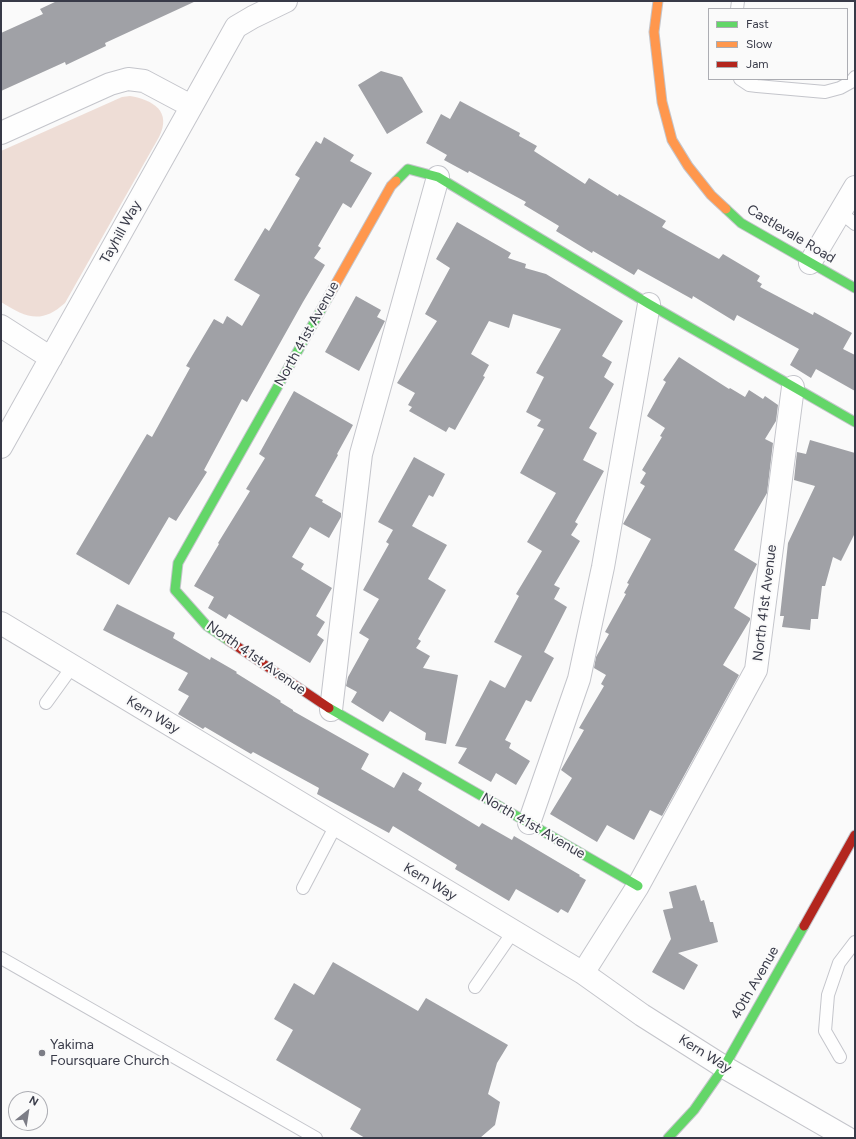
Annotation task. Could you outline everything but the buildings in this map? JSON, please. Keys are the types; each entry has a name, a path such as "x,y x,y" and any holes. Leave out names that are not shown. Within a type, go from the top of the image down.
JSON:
{"street":[{"name":"Tayhill Way","path":"1,447 236,28 253,17 286,1"},
{"name":"Castlevale Road","path":"658,1 654,32 662,102 672,140 688,166 711,194 741,223 855,288"},
{"path":"1,133 110,84 128,79 144,81 191,106"},
{"name":"North 41st Avenue","path":"438,177 408,169 390,186 178,563 176,590 207,626 331,710 638,886"},
{"path":"331,710 361,454 438,177 649,304 855,422"},
{"path":"810,263 848,218 855,187"},
{"path":"529,823 579,679 603,567 649,304"},
{"path":"1,326 51,358"},
{"name":"North 41st Avenue","path":"583,973 638,886 756,670 793,386"},
{"name":"Kern Way","path":"6,626 583,973 642,1015 724,1066 847,1138"},
{"name":"40th Avenue","path":"668,1138 694,1110 724,1066 855,835"}],"lane":[{"path":"742,80 749,85 825,92 840,88 852,82 855,77"},
{"path":"46,703 72,667"},
{"path":"303,888 336,825"},
{"path":"475,987 513,932"},
{"path":"840,1057 825,1031 828,995 839,963 855,942"},
{"path":"1,958 316,1138"}],"shaded area":[{"path":"130,96 146,100 158,108 162,114 163,120 159,137 65,303 56,310 41,316 25,315 18,312 1,302 1,151 122,97"}],"traffic: fast":[{"path":"396,181 408,169 438,177 649,304 855,422"},
{"path":"726,209 741,223 855,288"},
{"path":"229,641 207,626 175,590 178,563 330,294"},
{"path":"329,708 638,886"},
{"path":"668,1138 694,1110 724,1067 804,926"}],"traffic: slow":[{"path":"658,1 654,32 662,102 672,140 688,166 711,195 726,209"},
{"path":"330,294 391,186 396,181"}],"traffic: jam":[{"path":"229,641 329,708"},
{"path":"804,926 855,835"}],"place":[{"name":"Yakima Foursquare Church","path":"42,1053"}]}
